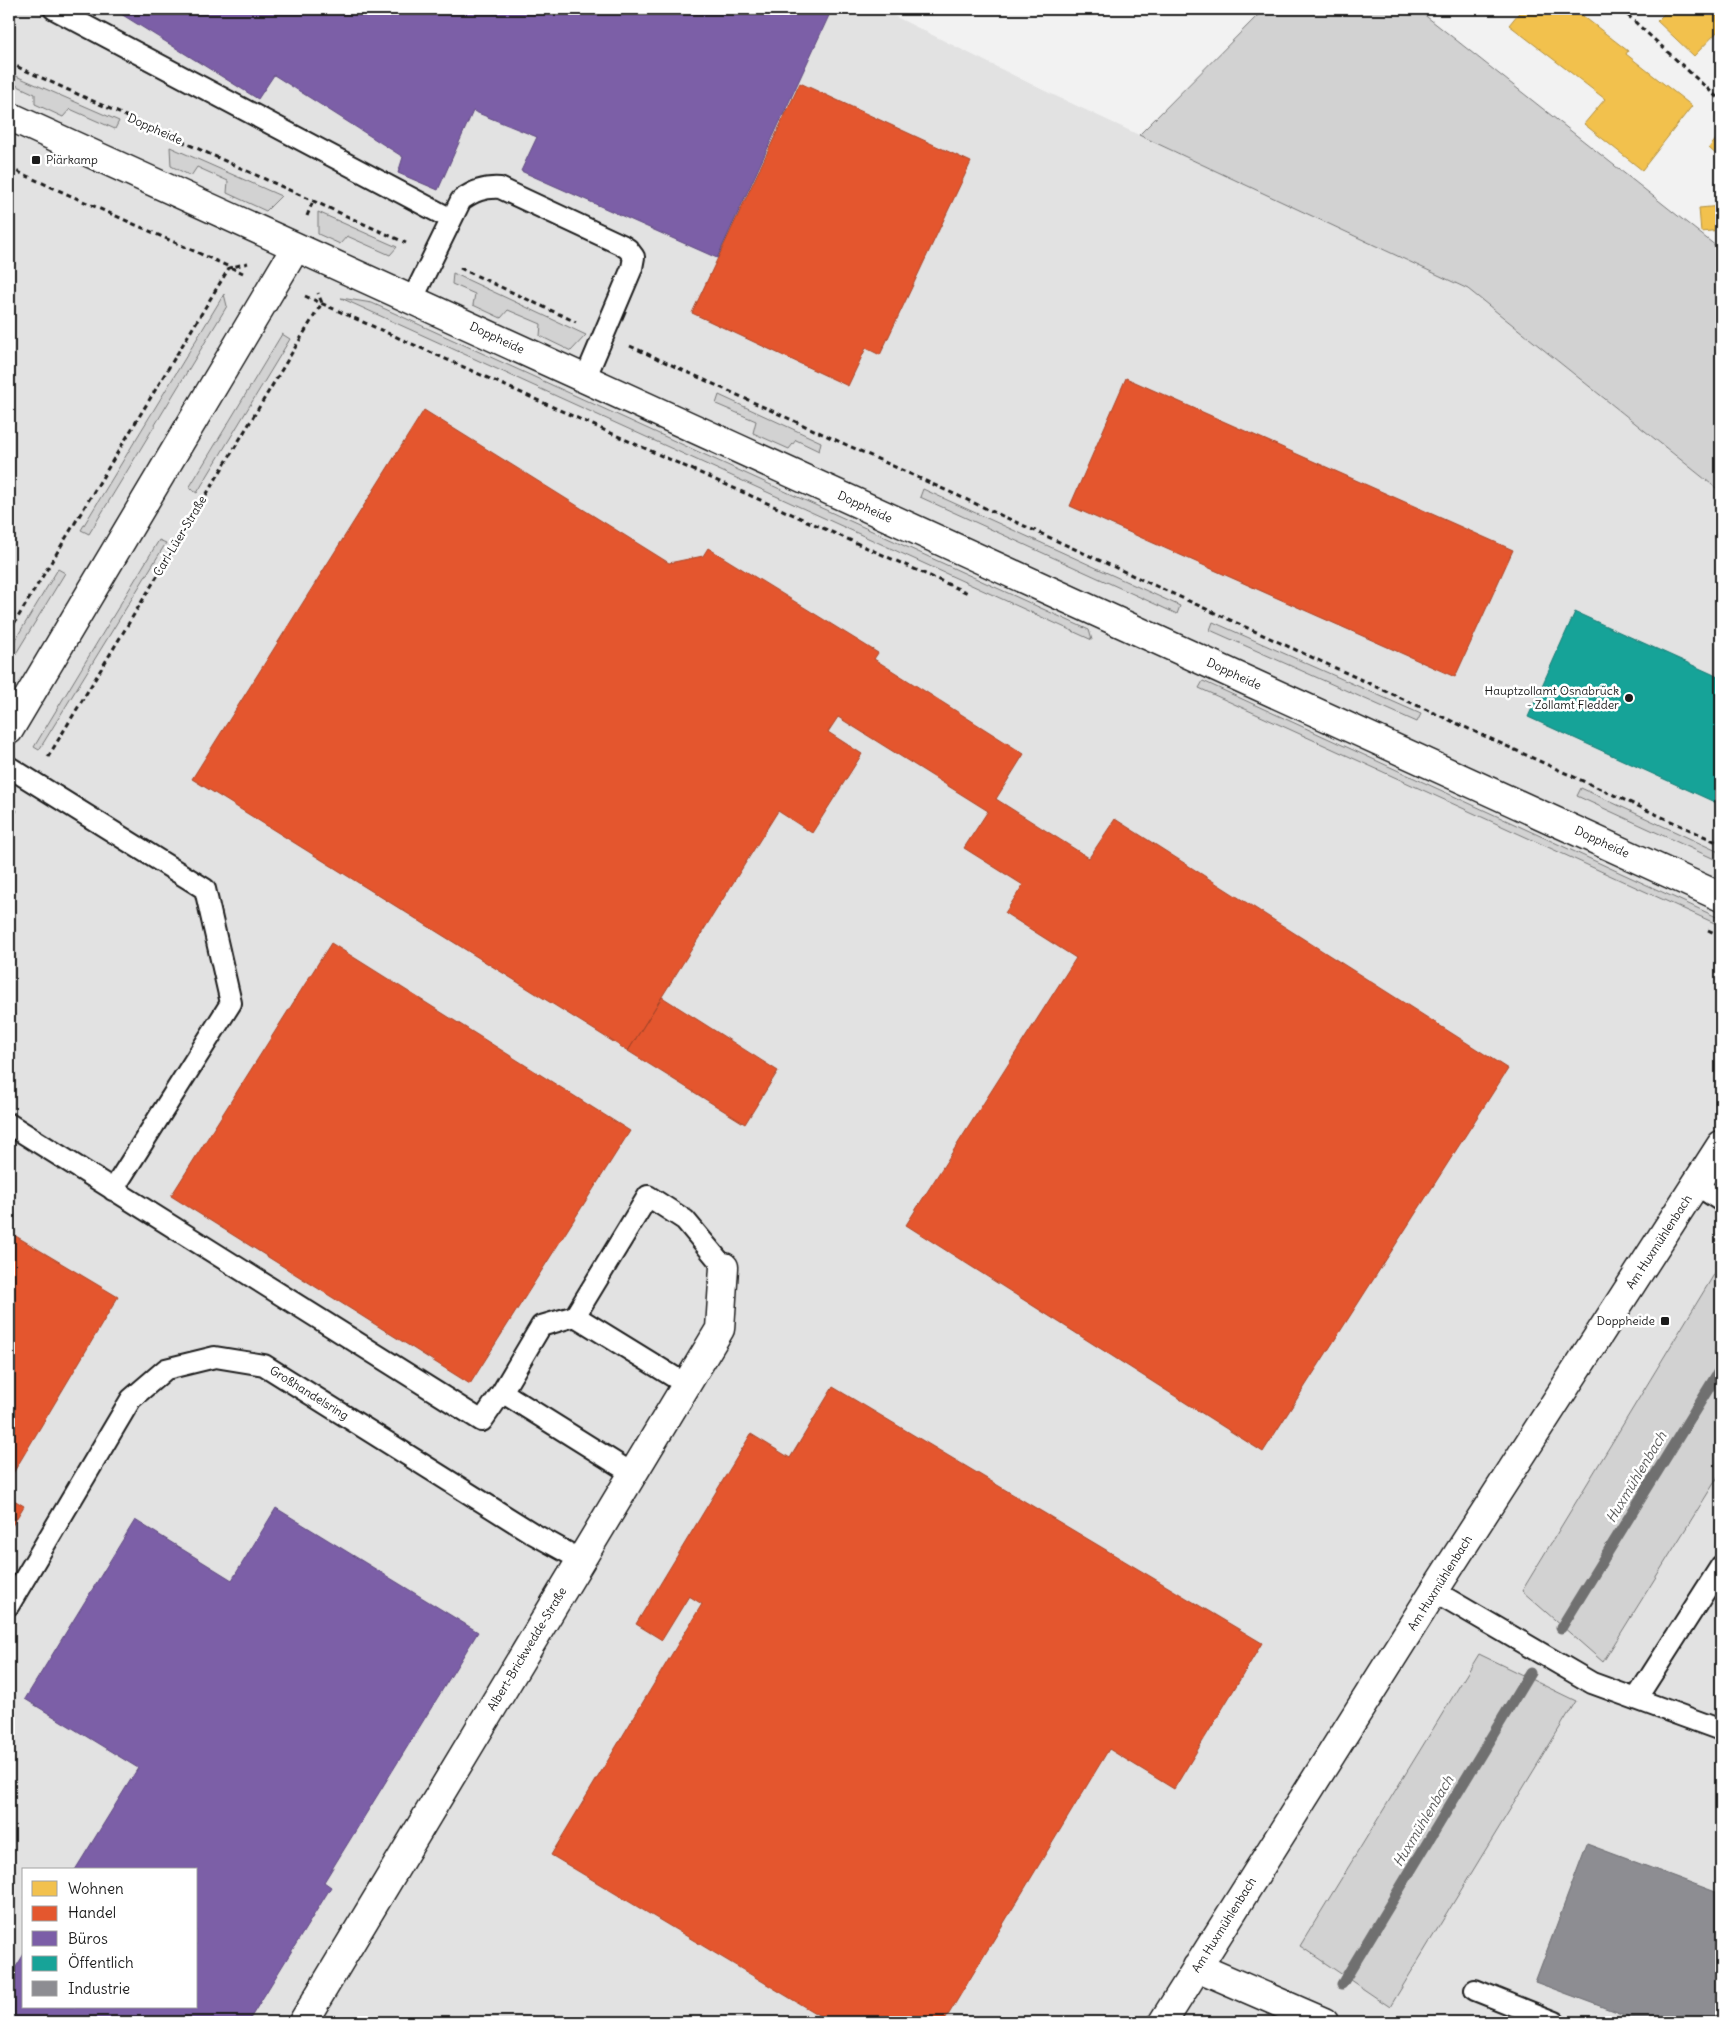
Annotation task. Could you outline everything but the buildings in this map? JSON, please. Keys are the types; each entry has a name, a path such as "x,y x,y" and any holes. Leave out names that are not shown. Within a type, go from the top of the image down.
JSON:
{"street":[{"name":"Doppheide","path":"9,116 1721,897"},
{"path":"9,730 296,247"},
{"name":"Am Huxmühlenbach","path":"1163,2022 1434,1591 1721,1146"},
{"name":"Albert-Brickwedde-Straße","path":"303,2022 720,1329 724,1267"},
{"path":"1197,1967 1324,2022"}],"lane":[{"path":"54,9 451,219"},
{"path":"412,300 461,200 473,192 487,187 500,188 628,249 634,257 632,268 585,378"},
{"path":"9,767 205,889 230,1003 113,1190"},
{"path":"9,1124 482,1421 502,1392 541,1326 575,1316 648,1196 685,1220 724,1267"},
{"path":"1695,1184 1721,1201"},
{"path":"575,1316 686,1385"},
{"name":"Großhandelsring","path":"9,1605 131,1399 166,1369 215,1357 264,1365 532,1533 581,1560"},
{"path":"502,1392 633,1474"},
{"path":"1636,1699 1721,1566"},
{"path":"1434,1591 1592,1683 1721,1730"},
{"path":"1475,1990 1555,2022"}],"path":[{"path":"1621,9 1721,100"},
{"name":"Doppheide","path":"9,63 434,255 1721,844"},
{"path":"9,168 229,268 322,303 972,595"},
{"path":"9,632 229,268 296,247 322,303"},
{"name":"Carl-Lüer-Straße","path":"9,822 322,303"},
{"path":"1703,928 1721,936"}],"shaded area":[{"path":"9,9 880,9 1045,91 1468,289 1721,492 1721,2022 9,2022"},
{"path":"1264,9 1417,9 1721,250 1721,492 1468,289 1139,135"},
{"path":"9,73 119,121 115,129 70,109 63,117 35,104 35,94 9,82"},
{"path":"170,147 281,196 266,211 227,193 228,181 197,167 191,176 171,166"},
{"path":"318,212 397,247 390,255 347,236 340,244 318,234"},
{"path":"453,273 586,335 571,351 540,336 541,324 508,310 501,318 473,305 475,294 452,284"},
{"path":"224,294 227,306 89,534 81,530"},
{"path":"341,298 372,303 1089,630 1092,640"},
{"path":"282,334 290,339 197,493 189,488"},
{"path":"719,395 821,442 819,451 796,440 789,449 753,433 756,421 716,404"},
{"path":"923,489 1180,606 1177,614 920,497"},
{"path":"159,540 166,543 39,750 34,747"},
{"path":"58,569 65,573 9,665 9,650"},
{"path":"1213,622 1421,714 1417,722 1210,630"},
{"path":"1203,681 1721,919 1721,926 1199,688"},
{"path":"1581,788 1721,853 1721,862 1577,796"},
{"path":"1721,1263 1721,1472 1603,1662 1522,1591"},
{"path":"1479,1654 1576,1701 1390,2007 1300,1946"}],"waterway":[{"name":"Huxmühlenbach","path":"1561,1628 1721,1368"},
{"name":"Huxmühlenbach","path":"1342,1984 1530,1673"}],"place":[{"name":"Piärkamp","path":"36,160"},
{"name":"Hauptzollamt Osnabrück - Zollamt Fledder","path":"1629,698"},
{"name":"Doppheide","path":"1665,1321"}]}
